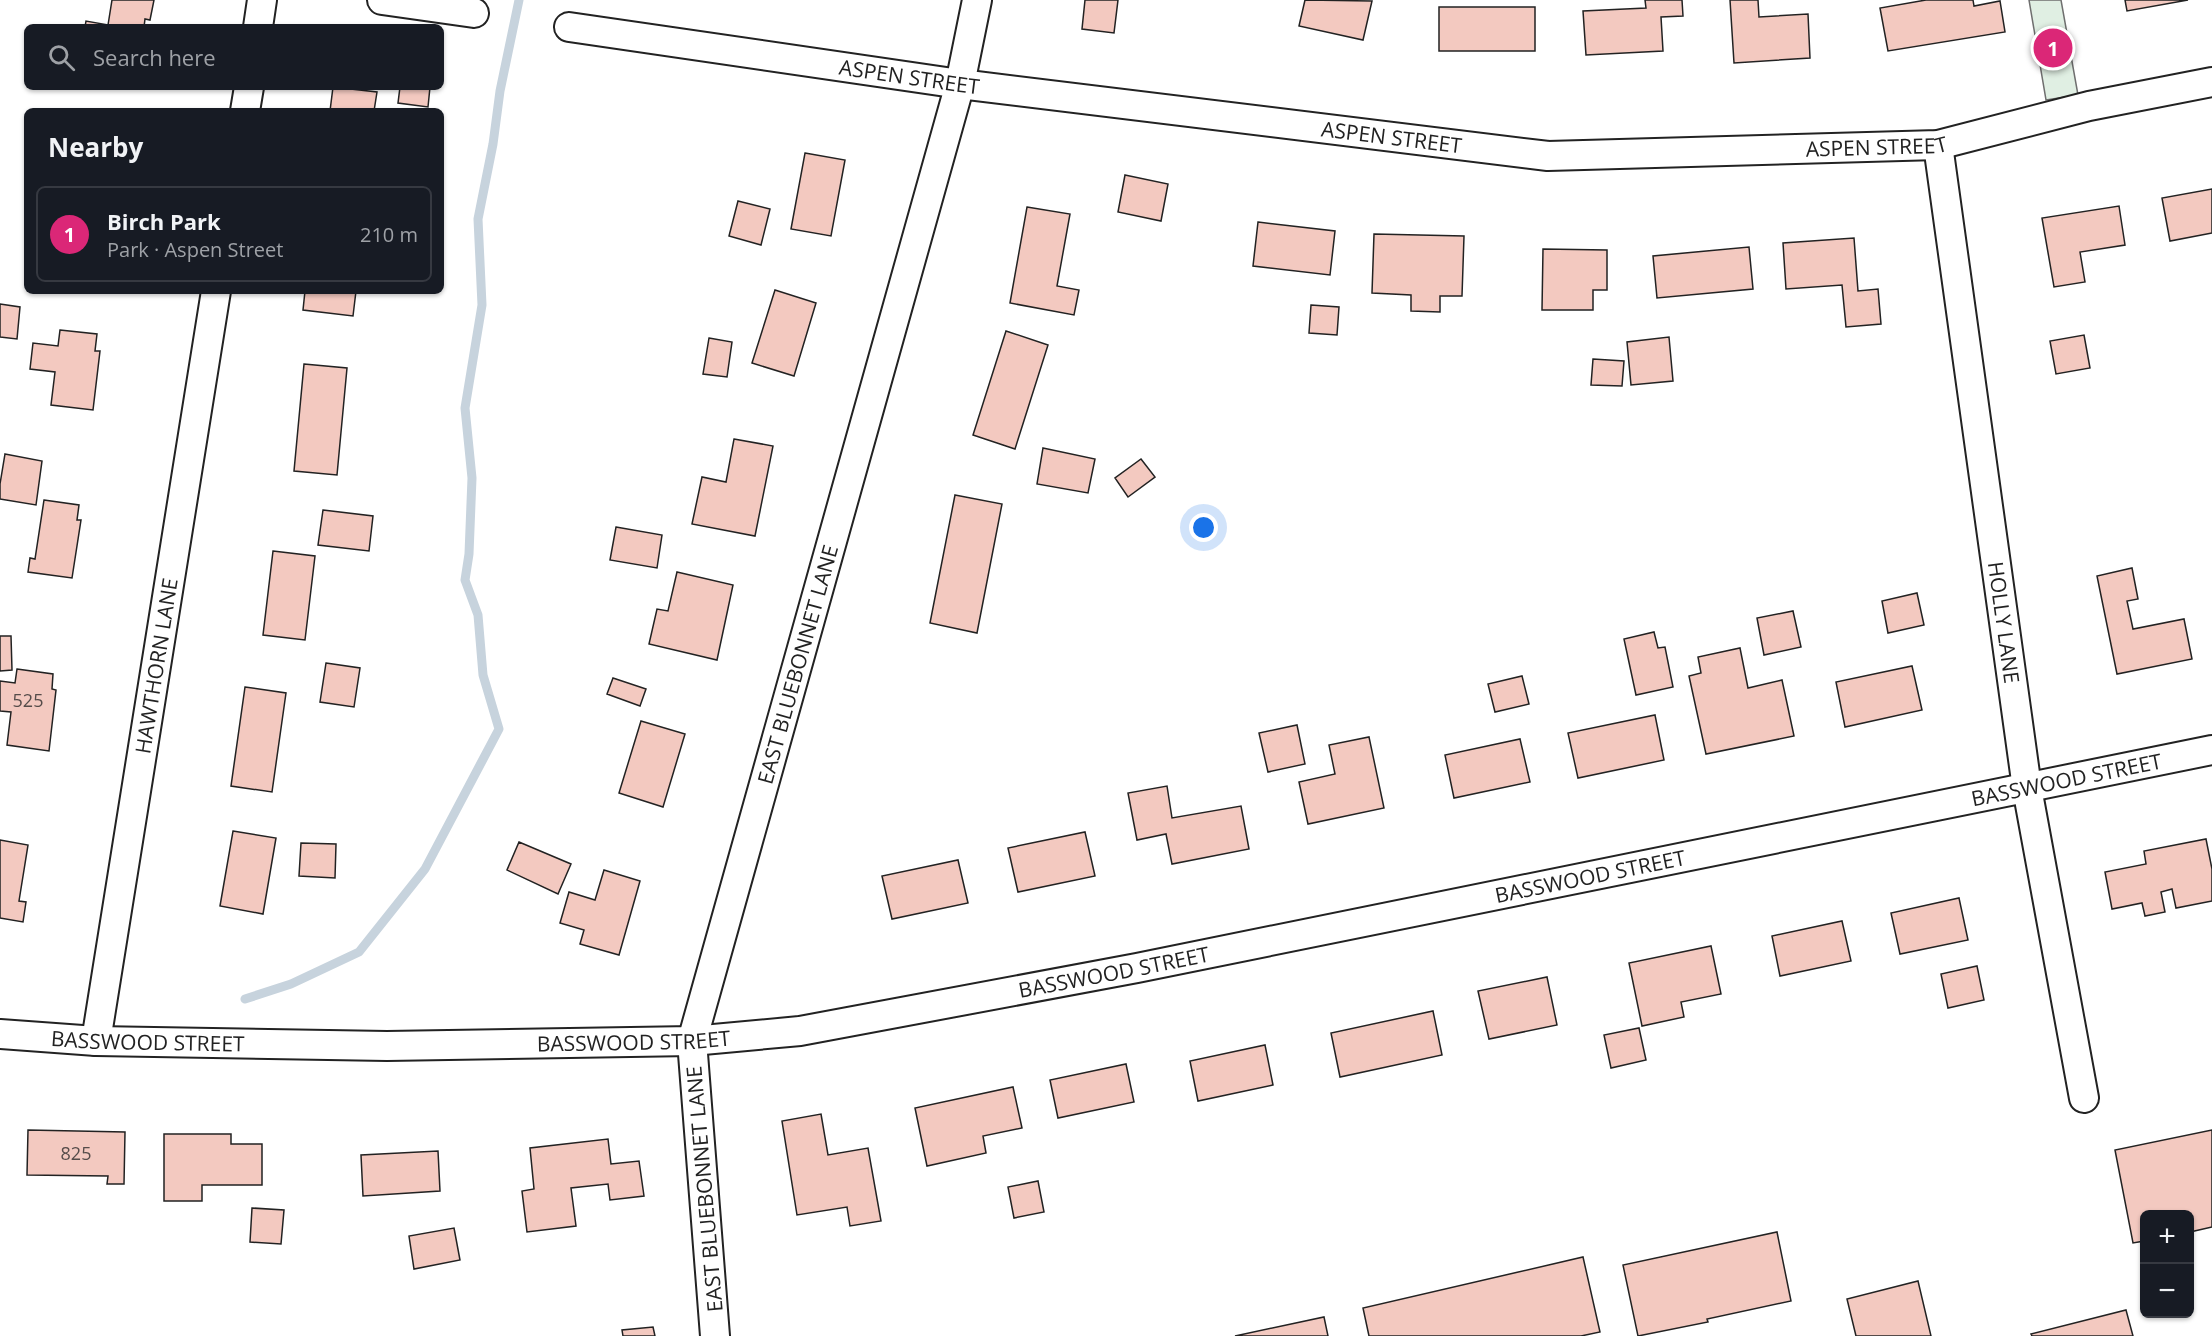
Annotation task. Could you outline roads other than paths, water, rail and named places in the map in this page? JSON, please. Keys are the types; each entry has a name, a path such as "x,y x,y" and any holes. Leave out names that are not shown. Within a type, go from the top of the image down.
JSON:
{"street":[{"path":"258,24 262,0"},
{"path":"382,0 474,12"},
{"name":"EAST BLUEBONNET LANE","path":"715,1336 692,1041 960,84 977,0"},
{"name":"ASPEN STREET","path":"570,27 960,84 1548,156 1938,145 2089,106 2212,82"},
{"path":"246,108 248,90"},
{"name":"HOLLY LANE","path":"1938,145 2026,788 2084,1098"},
{"name":"HAWTHORN LANE","path":"96,1041 216,294"},
{"name":"BASSWOOD STREET","path":"0,1034 96,1041 387,1046 692,1041 800,1031 1125,970 2212,750"}],"waterway":[{"path":"245,999 291,984 359,952 425,869 499,729 483,675 478,615 465,580 469,554 472,478 465,408 482,305 478,219 493,144 500,91 519,0"}],"place":[{"name":"Birch Park","path":"2053,48"}]}
